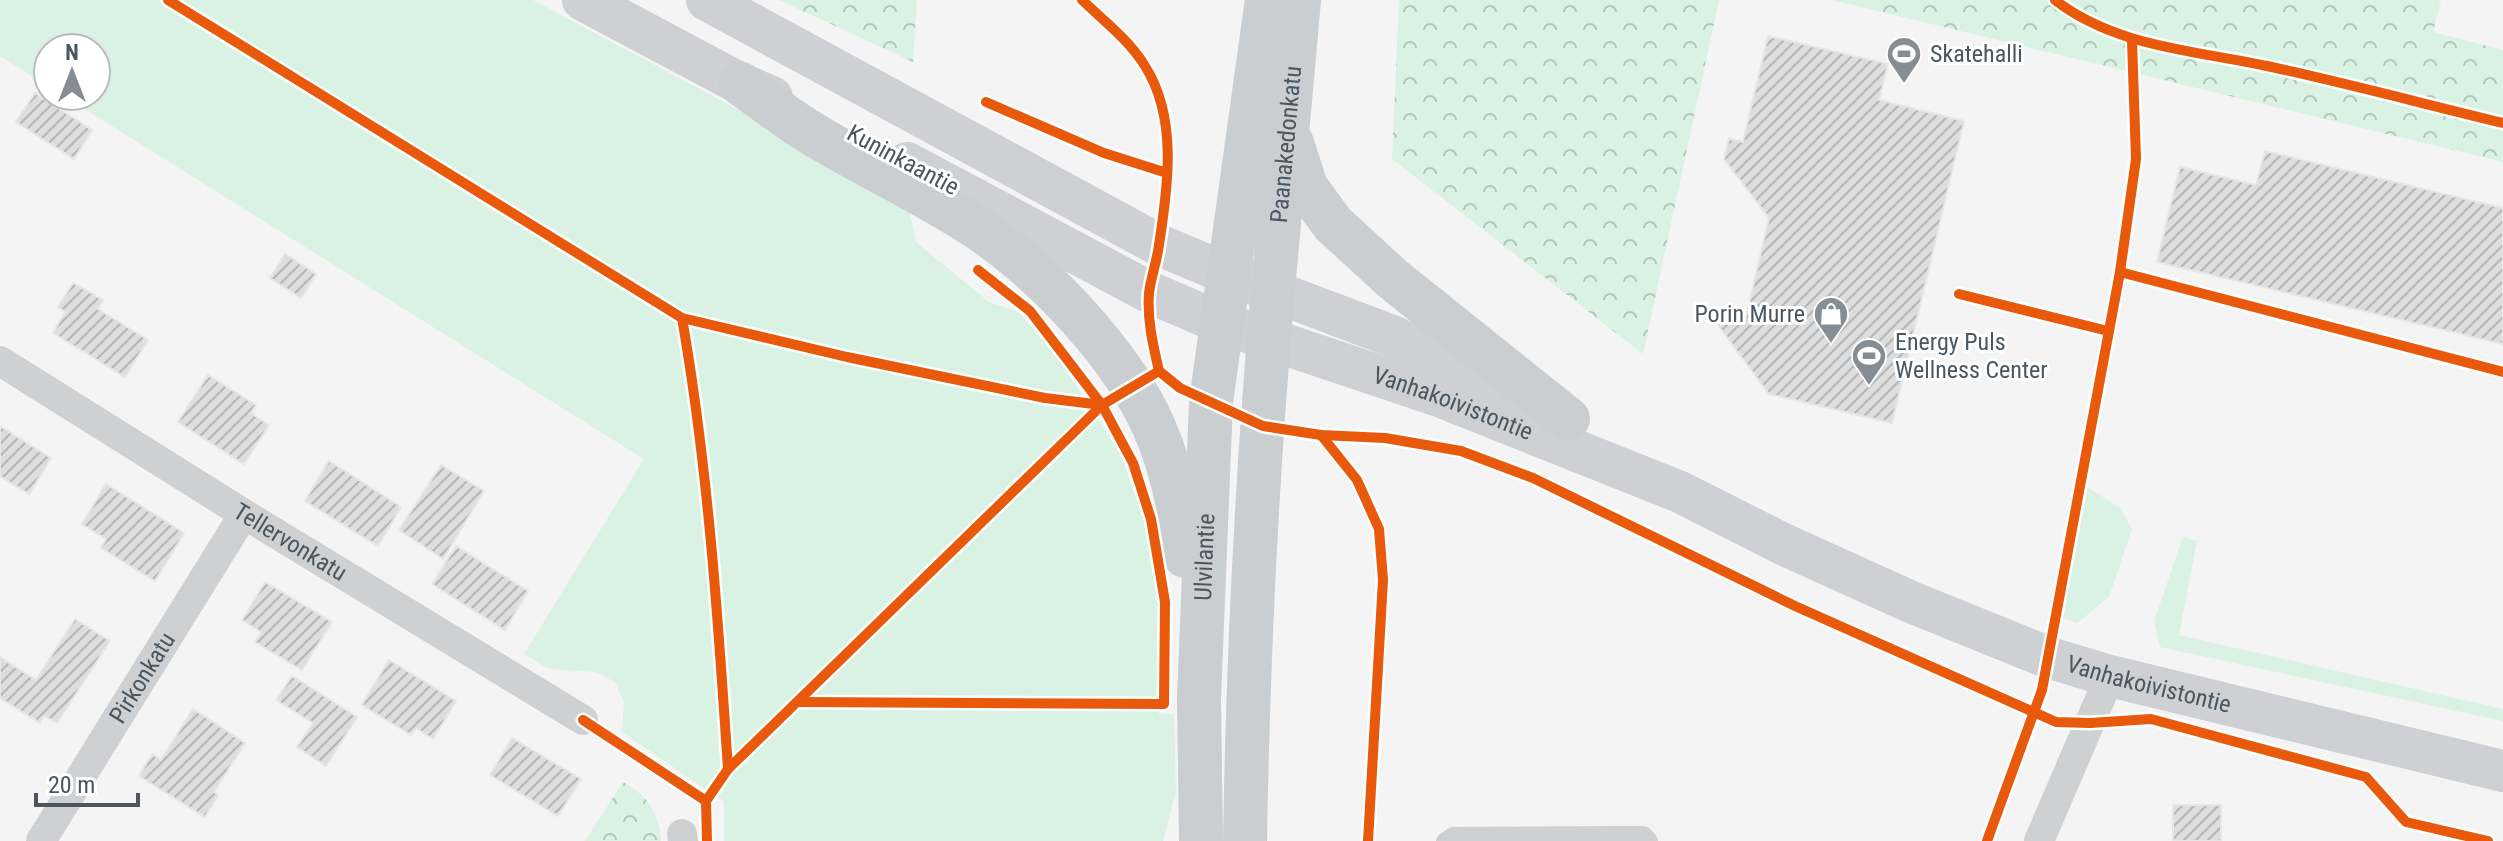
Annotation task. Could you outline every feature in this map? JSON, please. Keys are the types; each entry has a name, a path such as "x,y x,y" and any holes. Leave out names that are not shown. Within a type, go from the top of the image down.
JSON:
{"main road":[{"name":"Kuninkaantie","path":"583,0 741,84 831,122 1149,292 1221,323"},
{"name":"Kuninkaantie","path":"707,0 1159,245 1273,290"},
{"name":"Paanakedonkatu","path":"1228,274 1267,0"},
{"name":"Paanakedonkatu","path":"1273,290 1299,0"},
{"path":"741,84 802,127 921,192 981,230 1034,271 1096,339 1132,387 1154,427 1175,486 1184,542 1199,698"},
{"path":"1288,133 1306,187 1333,224 1393,279 1568,419"},
{"name":"Ulvilantie","path":"1201,841 1199,698 1211,402 1228,274"},
{"name":"Ulvilantie","path":"1245,841 1247,723 1273,290"},
{"name":"Vanhakoivistontie","path":"1273,290 1392,336 1568,419 1680,492"},
{"name":"Vanhakoivistontie","path":"1221,323 1439,396 1680,492 1785,545 1911,602 2047,657 2110,676 2503,771"}],"street":[{"name":"Tellervonkatu","path":"0,361 583,720"},
{"name":"Pirkonkatu","path":"41,841 244,514"},
{"path":"2039,841 2110,676"}],"lane":[{"path":"1444,841 1453,835 1622,838 1644,834 1650,841"}],"green space":[{"path":"0,0 533,0 862,176 910,213 916,242 989,302 1018,312 1053,351 1121,454 1145,524 1158,604 1159,714 1174,714 1176,791 1163,841 724,841 724,802 622,732 624,703 615,682 595,672 549,669 524,654 644,459 90,112 112,112 112,32 32,32 32,76 0,56"},
{"path":"779,0 917,0 913,62"},
{"path":"1399,0 1719,0 1643,354 1392,159"},
{"path":"1832,0 2441,0 2433,32 2503,50 2503,162"},
{"path":"2084,485 2120,508 2132,529 2109,597 2077,623 2060,617"},
{"path":"2183,537 2197,541 2179,635 2503,709 2503,721 2160,647 2154,621"},
{"path":"623,782 639,793 650,806 658,821 661,841 585,841"}],"building":[{"path":"1768,36 1888,64 1879,100 1964,121 1892,423 1769,394 1708,312 1745,321 1769,218 1724,159 1729,139 1743,142"},
{"path":"32,98 32,112 64,112 92,130 74,159 16,122"},
{"path":"2265,151 2503,208 2503,344 2157,262 2180,167 2256,185"},
{"path":"285,254 316,274 301,298 270,278"},
{"path":"73,283 103,300 98,309 148,340 125,377 53,333 65,312 58,307"},
{"path":"208,375 256,405 251,413 269,425 244,464 178,422"},
{"path":"0,426 51,458 29,494 0,476"},
{"path":"329,461 401,507 378,546 305,501"},
{"path":"441,465 484,491 443,559 399,530"},
{"path":"106,484 184,533 155,581 101,548 106,539 82,524"},
{"path":"456,546 528,591 505,630 432,584"},
{"path":"265,582 332,622 302,670 255,642 261,632 242,620"},
{"path":"75,619 110,641 57,723 44,716 40,723 0,698 0,657 36,680"},
{"path":"389,660 456,701 433,739 416,728 411,735 362,705"},
{"path":"292,676 357,717 326,766 297,747 313,723 276,700"},
{"path":"193,709 245,743 214,792 218,795 205,817 139,776 152,754 161,760"},
{"path":"512,738 581,779 558,816 490,775"},
{"path":"2173,805 2221,805 2221,841 2173,841"}],"cycle path":[{"path":"168,0 682,318 847,357 1045,398 1102,405 728,769 706,801 707,841"},
{"path":"1082,0 1124,39 1145,66 1162,108 1168,153 1162,223 1149,293 1150,323 1159,371 1102,405"},
{"path":"2055,0 2103,28 2156,45 2297,73 2503,123"},
{"path":"1987,841 2042,690 2120,272 2136,159 2132,41"},
{"path":"986,102 1104,153 1167,173"},
{"path":"798,702 1164,704 1165,602 1151,519 1133,463 1102,405 1030,311 978,270"},
{"path":"2120,272 2503,372"},
{"path":"1959,294 2108,331"},
{"path":"682,318 705,486 728,769"},
{"path":"1159,371 1180,388 1263,426 1321,435 1385,438 1461,451 1533,478 1795,606 2056,722 2151,719 2366,777 2406,822 2488,841"},
{"path":"1321,435 1357,480 1379,529 1383,580 1368,841"},
{"path":"583,720 706,801"}],"place":[{"name":"Skatehalli","path":"1904,85"},
{"name":"Porin Murre","path":"1831,345"},
{"name":"Energy Puls Wellness Center","path":"1869,387"}]}
